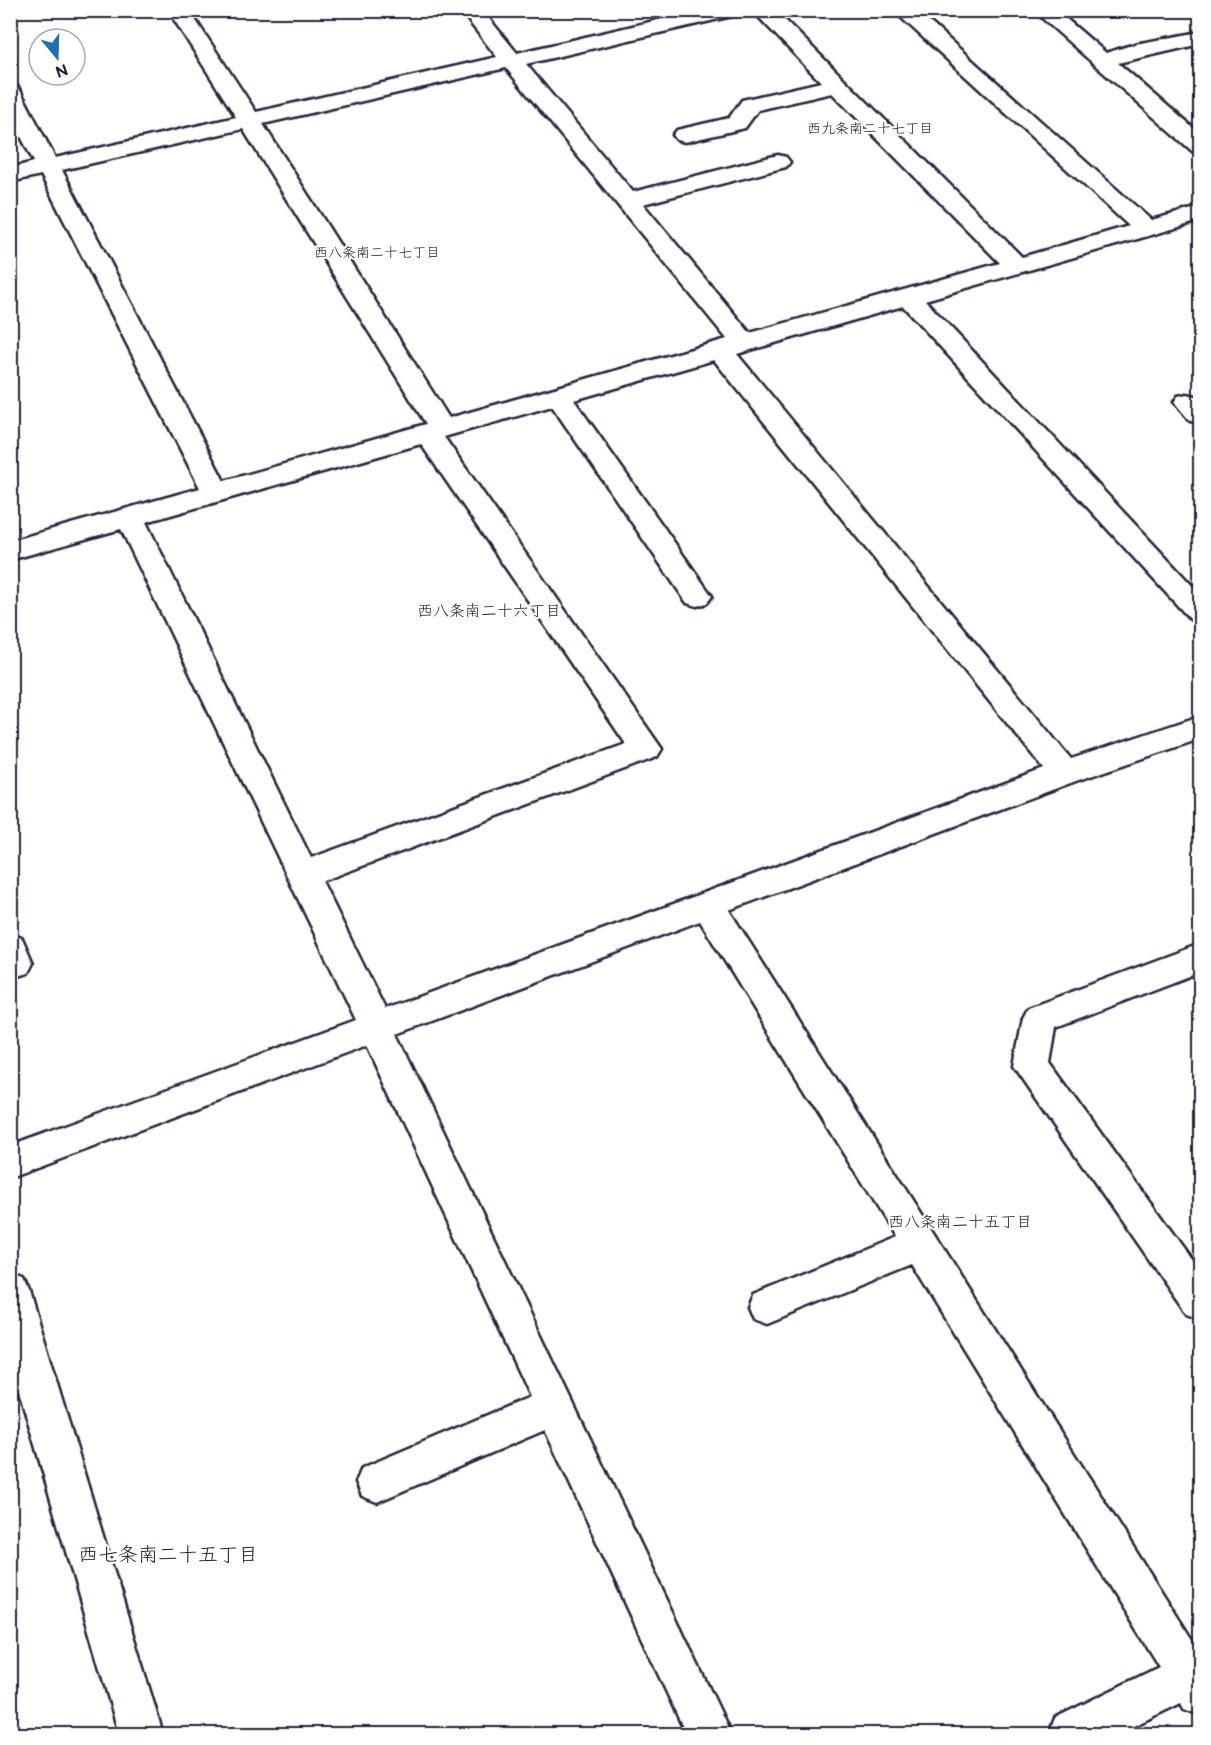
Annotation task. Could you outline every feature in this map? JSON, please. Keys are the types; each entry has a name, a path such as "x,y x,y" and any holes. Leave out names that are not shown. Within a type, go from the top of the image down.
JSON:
{"street":[{"path":"178,10 250,121 435,431 646,749 302,875"},
{"path":"470,10 627,201 732,347 1065,773"},
{"path":"10,175 732,10"},
{"path":"762,10 1017,266"},
{"path":"903,10 1147,230"},
{"path":"1043,10 1200,146"},
{"path":"1102,61 1135,51 1200,38"},
{"path":"685,135 737,123 750,105 836,85"},
{"path":"10,92 50,165 216,493"},
{"path":"627,201 778,162"},
{"path":"10,551 1017,266 1147,230 1197,219"},
{"path":"908,297 1200,612"},
{"path":"558,396 697,596"},
{"path":"129,517 378,1028 708,1734"},
{"path":"10,1162 1065,773 1200,727"},
{"path":"708,905 1197,1680 1071,1734"},
{"path":"10,947 16,963 10,964"},
{"path":"1200,958 1040,1018 1032,1066 1200,1302"},
{"path":"767,1307 921,1244"},
{"path":"10,1291 141,1734"},
{"path":"377,1482 555,1406"}],"district":[{"name":"西九条南二十七丁目","path":"870,128"},
{"name":"西八条南二十七丁目","path":"377,252"},
{"name":"西八条南二十六丁目","path":"489,610"},
{"name":"西八条南二十五丁目","path":"960,1221"},
{"name":"西七条南二十五丁目","path":"168,1554"}]}
